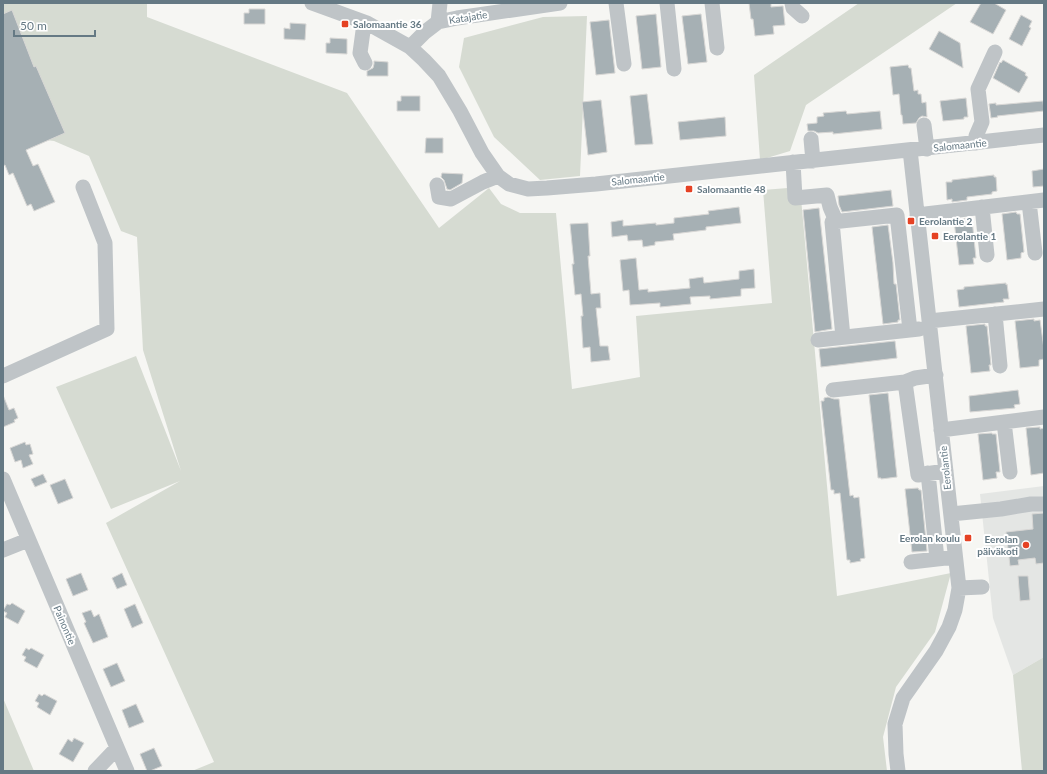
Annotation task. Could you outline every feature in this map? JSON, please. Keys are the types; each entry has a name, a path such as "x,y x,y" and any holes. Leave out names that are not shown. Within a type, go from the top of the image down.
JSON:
{"street":[{"name":"Salomaantie","path":"312,3 367,23 410,47 439,76 460,111 482,153 498,176 510,184 528,189 813,161 1044,135"},
{"path":"438,22 440,3"},
{"name":"Katajatie","path":"410,47 438,22 560,3"},
{"path":"616,3 624,64"},
{"path":"667,3 674,69"},
{"path":"712,3 717,48"},
{"path":"792,3 793,8 802,16"},
{"path":"365,63 360,54 363,31 367,23"},
{"path":"976,143 976,136 982,122 978,89 995,52"},
{"path":"924,125 927,148"},
{"path":"812,139 813,161"},
{"name":"Eerolantie","path":"898,771 895,724 902,698 936,651 949,627 955,610 959,588 910,150"},
{"path":"793,162 795,198 827,195 836,221"},
{"path":"437,185 439,197 451,199 483,182 498,176"},
{"path":"3,376 107,329 105,243 83,187"},
{"path":"843,337 832,222 1044,200"},
{"path":"1029,202 1035,253"},
{"path":"982,207 987,255"},
{"path":"898,215 910,330"},
{"path":"818,340 910,330 930,325 995,314 1044,309"},
{"path":"995,314 1000,366"},
{"path":"833,390 905,382 915,378 936,375"},
{"path":"905,382 918,475 946,471"},
{"path":"941,430 1044,417"},
{"path":"1004,422 1010,472"},
{"path":"928,474 937,559"},
{"name":"Painontie","path":"3,479 127,771"},
{"path":"950,514 1001,509 1031,504 1044,504"},
{"path":"3,550 28,540"},
{"path":"911,562 955,557"},
{"path":"959,588 982,587"},
{"path":"95,771 117,748"}],"shaded area":[{"path":"3,3 147,3 147,17 347,93 439,228 489,188 501,204 520,213 556,213 572,389 640,377 636,316 772,303 763,190 800,187 837,596 951,573 935,632 896,687 883,737 887,771 192,771 214,762 106,523 180,481 111,509 56,387 136,356 181,471 143,350 137,237 121,231 89,156 54,141 14,136 3,80"},
{"path":"859,3 957,3 806,105 790,151 760,160 754,75"},
{"path":"587,16 580,176 540,180 494,137 459,67 464,38 543,17"},
{"path":"1044,486 1044,657 1013,675 993,618 980,494"},
{"path":"1044,657 1044,771 1022,771 1013,675"},
{"path":"3,698 34,771 3,771"}],"building":[{"path":"749,3 771,3 771,7 783,6 785,25 773,26 774,34 755,36"},
{"path":"981,3 994,3 1006,10 993,34 970,22"},
{"path":"249,9 265,9 265,24 244,24 244,13 249,13"},
{"path":"12,10 34,67 36,66 65,133 26,150 33,166 38,164 55,202 34,211 31,204 27,206 13,173 9,175 5,165 3,166 3,14"},
{"path":"656,14 661,67 642,69 636,16"},
{"path":"701,14 707,62 688,64 682,16"},
{"path":"1021,15 1032,21 1029,27 1031,28 1022,46 1009,39"},
{"path":"609,20 615,73 596,75 590,22"},
{"path":"290,23 306,24 305,40 284,39 284,28 290,29"},
{"path":"939,31 960,43 963,68 929,49"},
{"path":"330,38 347,39 347,54 326,53 326,43 330,43"},
{"path":"1003,60 1026,73 1025,75 1028,77 1019,93 993,78 1000,62 1001,63"},
{"path":"374,61 388,62 388,76 367,76 367,71 373,68"},
{"path":"908,65 909,68 911,68 914,91 918,90 918,94 921,94 922,103 926,102 927,117 922,116 916,123 903,124 899,94 893,95 890,67"},
{"path":"647,94 653,144 635,145 630,96"},
{"path":"401,96 420,96 420,111 397,111 397,101 401,101"},
{"path":"966,98 968,117 964,117 964,119 943,121 940,101"},
{"path":"601,100 607,152 588,155 582,102"},
{"path":"1043,101 1044,111 991,118 989,104 996,103 996,105"},
{"path":"846,111 847,114 880,111 882,129 833,134 833,132 818,133 808,131 807,124 817,123 817,117 824,116 823,113"},
{"path":"725,117 726,136 680,140 678,122"},
{"path":"426,138 443,138 443,153 425,153"},
{"path":"1044,169 1044,186 1033,187 1032,171"},
{"path":"442,173 463,174 462,183 450,190 447,189 444,180 441,177"},
{"path":"994,175 994,177 996,177 997,191 992,192 992,194 967,197 967,200 952,202 952,199 947,200 946,182"},
{"path":"891,190 893,206 842,212 839,205 838,196"},
{"path":"739,207 741,223 706,227 706,230 673,234 674,240 655,242 655,245 643,247 642,240 628,241 627,235 612,237 611,222 623,220 623,226 674,223 674,218 709,214 708,211"},
{"path":"819,208 832,329 815,332 803,210"},
{"path":"1016,212 1017,214 1020,214 1024,252 1021,253 1021,258 1007,260 1002,214"},
{"path":"969,218 969,220 972,219 976,258 973,258 974,264 959,265 954,220"},
{"path":"588,223 590,256 588,256 591,294 600,293 601,308 596,308 600,346 608,346 610,360 591,362 590,347 583,348 581,294 575,295 570,224"},
{"path":"888,225 894,284 896,284 900,320 898,320 898,322 883,324 872,227"},
{"path":"636,258 639,290 648,289 648,292 690,288 689,279 703,277 704,283 739,279 739,271 754,269 755,288 741,289 741,296 710,299 710,296 690,297 691,304 660,307 660,303 630,305 629,290 623,291 620,260"},
{"path":"1006,283 1009,299 1003,299 1004,302 959,307 957,290 964,289 964,287"},
{"path":"1034,319 1034,321 1040,320 1044,359 1039,360 1039,366 1020,368 1015,321"},
{"path":"985,324 985,326 987,326 991,365 989,365 990,371 971,373 966,326"},
{"path":"895,341 897,358 821,367 819,349"},
{"path":"1018,390 1020,404 1014,405 1015,408 970,412 969,396"},
{"path":"888,393 897,477 881,479 878,478 869,395"},
{"path":"3,395 9,410 14,408 18,418 14,420 15,422 3,427"},
{"path":"828,397 839,399 850,496 853,495 854,498 859,497 865,558 860,559 861,561 850,563 850,560 847,560 840,493 834,494 834,490 831,490 821,401 824,401 824,398"},
{"path":"1040,427 1040,429 1044,428 1044,473 1031,475 1026,428"},
{"path":"978,434 996,434 1000,472 996,472 997,478 983,480"},
{"path":"25,442 26,445 30,444 33,454 29,455 33,464 23,468 21,460 15,462 10,448"},
{"path":"43,474 47,482 35,487 31,479"},
{"path":"65,479 73,498 58,504 50,485"},
{"path":"918,488 921,490 927,551 912,552 905,489"},
{"name":"Eerolan päiväkoti","path":"1044,513 1044,563 1036,564 1035,558 1018,560 1019,565 1010,566 1006,532 1033,529 1032,514"},
{"path":"81,573 88,590 73,596 66,579"},
{"path":"122,573 127,585 117,589 112,578"},
{"path":"1018,576 1028,576 1030,600 1020,601"},
{"path":"12,603 25,611 18,624 5,617 7,613 3,611 7,604 10,605"},
{"path":"135,604 143,623 132,628 124,609"},
{"path":"91,610 94,617 99,614 108,637 93,643 84,623 86,622 82,613"},
{"path":"26,648 29,650 31,648 44,655 37,668 24,661 26,657 22,655"},
{"path":"117,663 125,681 111,687 103,669"},
{"path":"39,694 42,696 44,694 57,701 50,715 37,707 39,703 35,701"},
{"path":"136,704 144,722 129,728 122,710"},
{"path":"74,738 84,743 73,762 59,754 68,739 72,742"},
{"path":"154,748 162,766 147,771 140,754"}],"place":[{"name":"Salomaantie 36","path":"345,24"},
{"name":"Salomaantie 48","path":"689,189"},
{"name":"Eerolantie 2","path":"911,221"},
{"name":"Eerolantie 1","path":"935,236"},
{"name":"Eerolan koulu","path":"968,538"},
{"name":"Eerolan päiväkoti","path":"1026,545"}]}
